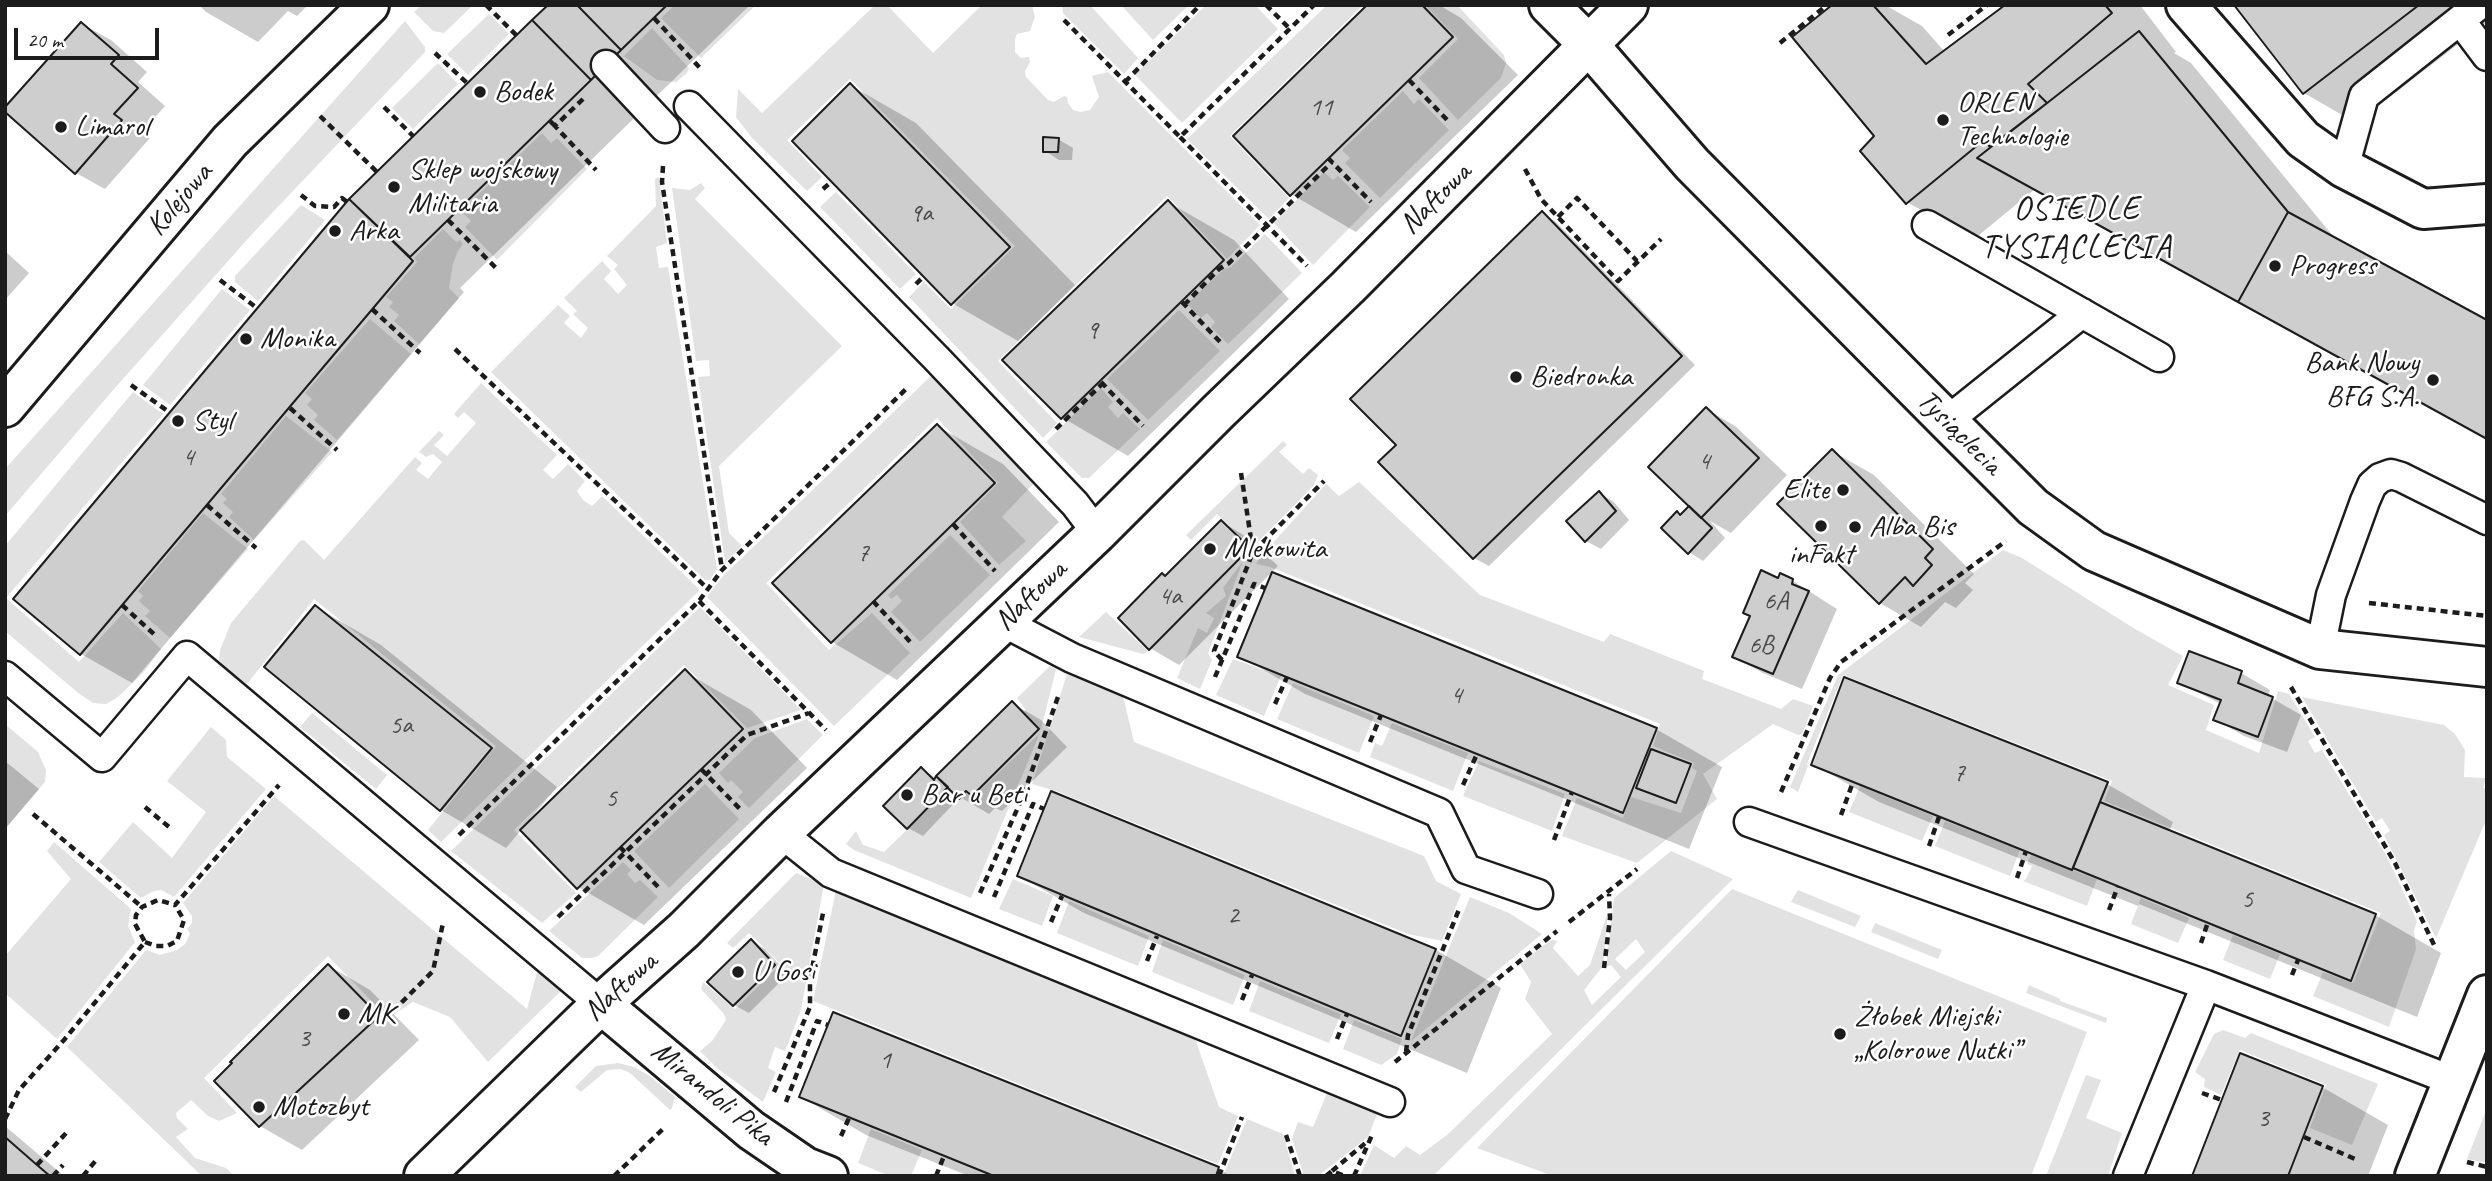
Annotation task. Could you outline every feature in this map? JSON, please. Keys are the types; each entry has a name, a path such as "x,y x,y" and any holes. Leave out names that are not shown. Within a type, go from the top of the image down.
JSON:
{"street":[{"name":"Kolejowa","path":"5,407 230,141 369,5"},
{"name":"Tysiąclecia","path":"1549,5 1588,44 1692,164 1947,421 2034,508 2094,551 2320,649 2487,667"},
{"name":"Naftowa","path":"424,1176 601,1004 684,930 764,825 1003,622 1097,533 1348,288 1628,5"},
{"path":"2186,5 2303,139 2344,168 2423,209 2487,204"},
{"path":"2415,1176 2487,995"},
{"name":"Mirandoli Pika","path":"601,1004 751,1130 817,1171"}],"lane":[{"path":"2344,168 2364,96 2469,13 2487,56"},
{"path":"606,65 665,128"},
{"path":"689,106 937,359 1075,504 1097,533"},
{"path":"1927,225 2159,357"},
{"path":"1947,421 2082,313"},
{"path":"2320,649 2331,595 2368,493 2380,478 2391,474 2401,477 2487,520"},
{"path":"1003,622 1072,658 1439,813 1466,869 1538,894"},
{"path":"5,676 102,757 187,656 601,1004"},
{"path":"1749,822 2206,985 2451,1080"},
{"path":"764,825 831,873 1390,1102"},
{"path":"2128,1176 2206,985"}],"path":[{"path":"486,5 517,36"},
{"path":"1125,82 1200,5"},
{"path":"1266,5 1290,29"},
{"path":"1180,137 1314,5"},
{"path":"1780,43 1827,5"},
{"path":"1948,35 1987,5"},
{"path":"654,18 700,69"},
{"path":"1064,20 1315,273"},
{"path":"435,53 467,83"},
{"path":"1409,80 1458,132"},
{"path":"555,126 590,93"},
{"path":"384,107 413,136"},
{"path":"320,116 377,172"},
{"path":"550,121 596,170"},
{"path":"665,128 662,182 722,570"},
{"path":"1230,354 1183,304 1267,226 1330,160 1379,210"},
{"path":"1521,162 1541,199 1618,281 1661,239"},
{"path":"300,195 315,206 334,207 342,198 347,202"},
{"path":"1558,217 1577,198 1637,261"},
{"path":"448,220 497,270"},
{"path":"220,280 257,308"},
{"path":"372,309 420,353"},
{"path":"455,349 708,588"},
{"path":"393,1011 433,971 442,870 699,601 722,570 937,359"},
{"path":"1051,435 1102,382 1149,432"},
{"path":"131,384 169,412"},
{"path":"290,408 338,450"},
{"path":"1241,473 1253,552"},
{"path":"1222,660 1214,650 1253,552 1324,481"},
{"path":"207,505 256,548"},
{"path":"953,524 1000,577"},
{"path":"1781,793 1830,678 1842,662 2013,536"},
{"path":"1212,685 1254,584 1265,588"},
{"path":"699,601 833,738"},
{"path":"873,601 921,653"},
{"path":"2368,603 2487,616"},
{"path":"122,605 161,641"},
{"path":"979,895 1023,796 1072,658"},
{"path":"2286,677 2395,863 2436,949"},
{"path":"552,923 747,735 809,713"},
{"path":"1462,788 1477,754"},
{"path":"174,905 305,755"},
{"path":"701,769 764,825"},
{"path":"1840,816 1853,782"},
{"path":"1554,840 1572,792"},
{"path":"979,934 1033,804 1044,809"},
{"path":"145,807 169,827"},
{"path":"33,814 142,907"},
{"path":"1928,850 1939,817"},
{"path":"620,847 666,895"},
{"path":"2015,885 2026,851"},
{"path":"1389,1066 1637,869"},
{"path":"770,1101 810,1007 810,979 831,873"},
{"path":"2105,921 2118,886"},
{"path":"1604,968 1610,918 1609,893"},
{"path":"1050,926 1062,896"},
{"path":"1406,1053 1408,1035 1464,896"},
{"path":"158,900 174,905 184,920 177,941 167,946 145,942 135,924 136,915 142,907 158,900"},
{"path":"1145,965 1157,936"},
{"path":"5,1119 19,1090 145,942"},
{"path":"1242,1001 1252,975"},
{"path":"1336,1040 1347,1014"},
{"path":"783,1110 817,1021 828,1025"},
{"path":"1219,1176 1242,1117"},
{"path":"614,1176 665,1127"},
{"path":"37,1165 67,1132"},
{"path":"1286,1135 1300,1176"},
{"path":"2304,1137 2355,1159"},
{"path":"1326,1176 1370,1139"},
{"path":"936,1176 944,1156"},
{"path":"83,1176 97,1159"},
{"path":"2459,1159 2487,1167"},
{"path":"53,1176 63,1165"},
{"path":"1332,1171 1345,1176"}],"shaded area":[{"path":"422,5 473,5 444,33 433,31 414,12"},
{"path":"675,5 756,5 701,58 661,18"},
{"path":"875,5 887,5 933,53 982,5 1032,5 1035,17 1030,31 1017,34 1015,52 1021,58 1029,57 1026,77 1048,100 1054,102 1064,96 1073,110 1090,110 1099,97 1092,76 1108,72 1260,225 1227,259 1167,196 998,361 1057,423 1043,438 909,297 924,282 951,309 1015,246 850,79 787,140 822,177 807,191 752,138 736,117 738,89 762,113"},
{"path":"1062,5 1090,5 1138,58 1124,74 1063,13"},
{"path":"1121,5 1189,5 1153,40"},
{"path":"1206,5 1255,5 1278,29 1182,123 1135,75"},
{"path":"1327,5 1363,5 1230,136 1289,198 1269,219 1187,139"},
{"path":"1425,5 1457,5 1504,55 1506,63 1501,78 1458,120 1419,78 1458,39"},
{"path":"489,14 509,34 468,75 447,54"},
{"path":"405,21 425,47 425,52 254,232 5,516 5,469"},
{"path":"652,28 689,68 676,82 657,80 624,56"},
{"path":"438,63 458,84 413,129 392,108"},
{"path":"1403,91 1414,104 1419,99 1449,130 1380,198 1345,163 1350,158 1342,150"},
{"path":"542,133 551,143 557,138 587,169 497,260 465,227 471,221 461,211"},
{"path":"1324,172 1333,180 1338,176 1370,207 1313,265 1274,223"},
{"path":"659,177 667,243 656,247 659,268 668,267 717,569 710,580 705,580 491,372 558,305 570,316 564,323 581,338 588,328 573,314 577,311 564,298 602,261 611,271 604,279 618,294 627,285 614,269 618,265 607,256 656,206 655,179"},
{"path":"701,183 705,188 695,199 842,346 719,466 729,533 742,546 725,562 698,377 710,376 709,360 696,361 672,188 690,190"},
{"path":"836,192 916,274 900,289 820,207"},
{"path":"301,205 325,220 258,301 235,282 235,276"},
{"path":"443,229 456,242 460,240 463,244 453,264 449,288 459,298 419,344 394,321 399,315 389,307 393,302 386,297 417,262 414,258"},
{"path":"1265,234 1302,273 1228,344 1211,327 1215,322 1207,313 1201,318 1187,304"},
{"path":"222,289 250,310 170,405 143,385"},
{"path":"1179,310 1220,351 1148,420 1107,379"},
{"path":"370,319 411,354 337,440 314,420 318,415 307,405 312,399 305,393"},
{"path":"935,375 1037,480 1002,517 1026,541 999,565 960,522 998,483 937,418 766,583 829,650 872,613 910,653 834,726 707,597 722,577"},
{"path":"481,383 557,455 543,470 553,479 568,464 585,481 577,491 583,500 592,506 602,496 700,590 441,842 428,830 496,746 314,599 247,684 219,660 220,650 231,623 300,541 304,540 324,560 415,457 422,463 416,470 428,479 442,462 433,454 426,457 419,452 439,431 444,435 434,445 447,456 476,423 464,412 458,418 454,414"},
{"path":"1101,388 1113,402 1108,407 1118,418 1123,413 1140,429 1089,478 1082,478 1046,442"},
{"path":"133,392 163,414 6,598 79,662 123,613 161,649 143,673 118,697 106,704 93,703 5,631 5,546"},
{"path":"286,416 332,452 254,540 229,517 233,512 223,503 227,499 221,494"},
{"path":"1283,441 1287,445 1279,452 1303,474 1309,468 1318,475 1314,485 1252,548 1217,514 1191,540 1186,535"},
{"path":"1359,482 1480,595 1604,642 1610,634 1704,671 1702,679 1781,709 1793,699 1813,706 1802,734 1798,735 1773,724 1703,774 1717,799 1637,863 1562,836 1577,798 1623,818 1631,797 1681,813 1697,771 1692,768 1694,763 1653,746 1660,724 1270,567 1256,564 1326,484 1339,496"},
{"path":"203,513 248,549 170,638 145,616 150,611 139,601 143,596 138,591"},
{"path":"950,535 990,575 920,642 891,612 902,601 897,595 891,599 888,595"},
{"path":"2003,550 2022,558 2183,656 2168,685 2214,705 2206,730 2259,753 2278,691 2289,694 2315,737 2308,741 2315,753 2322,750 2386,855 2417,921 2414,931 2416,949 2389,1027 2313,996 2323,972 2353,983 2381,913 2104,801 2112,781 1843,675 1798,792 1790,787 1838,675"},
{"path":"1243,561 1208,653 1212,660 1200,689 1177,678 1198,628 1207,633 1214,618 1206,613 1226,596 1223,588"},
{"path":"700,607 801,710 747,728 684,665 514,830 576,893 542,923 451,851"},
{"path":"1106,612 1148,651 1143,654 1079,637"},
{"path":"1233,659 1281,676 1264,716 1216,695"},
{"path":"1050,666 1056,669 1041,730 1024,712 1026,710 1017,698"},
{"path":"1067,674 1123,696 1134,742 1424,856 1436,881 1461,894 1442,941 1408,934 1056,791 1032,784"},
{"path":"1293,683 1374,716 1359,753 1277,719"},
{"path":"2302,697 2444,725 2455,734 2465,750 2464,777 2486,778 2483,788 2487,789 2487,818 2436,938 2384,835 2390,831 2382,818 2376,822"},
{"path":"312,713 387,775 376,789 300,727"},
{"path":"807,719 823,735 749,808 738,797 743,792 731,780 728,783 719,773 755,738"},
{"path":"1392,723 1468,753 1453,791 1370,757 1375,743 1382,746"},
{"path":"5,724 38,752 46,770 45,782 5,829"},
{"path":"211,727 226,740 227,757 266,789 174,897 161,890 141,898 99,862 133,822 172,858 206,812 167,781"},
{"path":"1040,733 971,898 854,850 846,844 856,831 863,845 884,852 948,790 958,801 966,793 972,798"},
{"path":"1479,761 1565,794 1552,831 1463,796"},
{"path":"705,784 739,819 669,888 634,851"},
{"path":"1860,786 1933,816 1922,841 1849,812"},
{"path":"274,796 527,1009 538,969 561,991 488,1062 450,1017 413,1002 388,1018 328,956 204,1078 237,1113 219,1121 208,1116 191,1100 176,1113 177,1118 188,1129 176,1137 195,1158 226,1168 234,1176 202,1176 67,1047 146,950 160,955 177,950 185,944 190,934 187,929 192,923 192,916 183,903"},
{"path":"1945,821 2020,850 2010,876 1935,846"},
{"path":"54,842 131,909 128,926 135,942 57,1039 5,993 5,956 71,879 47,851"},
{"path":"1671,851 1733,879 1433,1176 1360,1176 1374,1145 1394,1158 1406,1146 1420,1155 1447,1135 1552,1034 1525,999 1531,982 1520,964 1544,945 1552,940 1557,941 1553,948 1578,976 1590,965 1608,912 1603,966 1584,990 1592,1005 1621,977 1611,965 1606,967 1614,898","holes":["1636,939 1645,952 1626,970 1615,959"]},
{"path":"2031,855 2097,879 2087,906 2023,881 2032,866 2027,864"},
{"path":"623,862 631,870 627,874 635,883 640,880 658,897 598,956 582,958 549,931"},
{"path":"796,873 824,884 801,1010 785,1051 775,1047 768,1068 776,1072 763,1102 717,1068 700,1051 712,1041 726,1020 724,1014 701,989 703,982 735,1009 781,964 749,933 733,948 727,943"},
{"path":"1013,879 1053,896 1042,926 999,909"},
{"name":"Żłobek Miejski „Kolorowe Nutki”","path":"1732,889 2087,1032 2031,1176 1553,1176 1477,1148"},
{"path":"836,890 1193,1033 1219,1107 1238,1116 1218,1164 813,1001"},
{"path":"1798,890 1861,916 1855,927 1791,902"},
{"path":"1470,897 1509,913 1542,934 1411,1041"},
{"path":"2141,898 2189,918 2178,943 2131,924"},
{"path":"1069,901 1149,936 1138,966 1057,933"},
{"path":"1875,923 1942,950 1938,959 1871,932"},
{"path":"2233,935 2280,954 2270,979 2223,960"},
{"path":"1163,940 1245,975 1233,1005 1152,972"},
{"path":"1260,981 1341,1014 1329,1043 1249,1011"},
{"path":"2029,985 2060,1001 2107,1018 2106,1023 2026,993"},
{"path":"1354,1020 1402,1039 1397,1054 1381,1065 1343,1049"},
{"path":"2223,1030 2245,1038 2251,1033 2378,1084 2352,1145 2310,1128 2326,1085 2240,1050 2221,1095 2204,1087 2205,1079 2195,1072 2214,1034"},
{"path":"618,1063 634,1067 650,1076 675,1097 672,1108 670,1110 630,1073 621,1069 607,1070 581,1092 575,1087 596,1066"},
{"path":"2086,1075 2101,1080 2086,1118 2122,1133 2108,1176 2046,1176"},
{"path":"1327,1093 1378,1112 1368,1137 1318,1176 1304,1176 1292,1138 1298,1122 1313,1127"},
{"path":"2487,1108 2487,1163 2467,1159"},
{"path":"1247,1119 1283,1134 1295,1176 1223,1176"},
{"path":"871,1129 922,1150 911,1176 890,1176 858,1163"}],"building":[{"path":"548,5 577,5 621,50 591,80 532,20"},
{"path":"577,5 667,5 621,50"},
{"path":"1367,5 1422,5 1453,37 1290,196 1233,136"},
{"name":"ORLEN Technologie","path":"1832,5 1873,5 1926,64 2005,5 2105,5 2112,13 2028,84 2047,103 1990,147 1984,140 1906,204 1860,151 1874,136 1792,37"},
{"path":"2234,5 2419,5 2303,94"},
{"path":"532,20 591,80 410,257 349,199"},
{"path":"81,22 119,55 111,64 138,88 114,114 122,120 75,174 5,112 5,107"},
{"path":"2139,31 2288,212 2238,302 1977,158"},
{"path":"850,83 1010,247 951,305 792,141"},
{"path":"1043,137 1059,138 1058,152 1043,152"},
{"path":"349,199 413,261 80,655 13,599"},
{"path":"1168,200 1224,260 1061,419 1002,360"},
{"name":"Biedronka","path":"1542,211 1682,356 1473,559 1378,462 1396,445 1350,399"},
{"name":"Bank Nowy BFG S.A.","path":"2288,212 2487,320 2487,439 2238,302"},
{"path":"1706,407 1759,458 1701,518 1648,467"},
{"path":"937,424 995,483 831,643 772,583"},
{"name":"Alba Bis","path":"1832,449 1933,549 1925,558 1932,565 1913,586 1905,577 1879,604 1777,504"},
{"path":"1599,491 1616,511 1585,542 1566,521"},
{"path":"1689,506 1712,528 1688,554 1661,528 1677,511 1680,515"},
{"path":"1221,520 1250,548 1149,650 1118,618 1162,573 1165,576"},
{"path":"1761,570 1778,578 1780,573 1793,579 1792,584 1809,591 1773,674 1732,657 1750,616 1743,613"},
{"path":"1272,572 1657,728 1623,813 1237,657"},
{"path":"315,605 492,748 440,811 264,667"},
{"path":"2189,651 2242,671 2238,683 2273,697 2258,737 2213,720 2221,700 2177,683"},
{"path":"685,669 743,729 577,889 520,830"},
{"path":"1844,677 2108,782 2072,870 1811,765"},
{"path":"1012,701 1039,729 972,796 966,791 959,799 936,776"},
{"path":"1651,749 1691,764 1676,803 1636,788"},
{"path":"921,767 934,780 936,776 948,787 907,829 883,806"},
{"path":"1051,791 1436,949 1401,1036 1017,876"},
{"path":"2100,802 2376,914 2351,981 2073,868"},
{"path":"751,939 775,965 733,1006 707,982"},
{"path":"328,964 379,1016 259,1127 214,1081"},
{"path":"833,1012 1219,1167 1216,1176 994,1176 799,1097"},
{"path":"2240,1053 2323,1086 2288,1176 2192,1176"},
{"path":"5,1137 37,1165 50,1176 5,1176"}],"place":[{"name":"Bodek","path":"480,92"},
{"name":"ORLEN Technologie","path":"1943,120"},
{"name":"Limarol","path":"61,127"},
{"name":"Sklep wojskowy Militaria","path":"394,187"},
{"name":"Arka","path":"335,231"},
{"name":"Progress","path":"2275,266"},
{"name":"Monika","path":"246,339"},
{"name":"Biedronka","path":"1516,377"},
{"name":"Bank Nowy BFG S.A.","path":"2433,380"},
{"name":"Styl","path":"178,421"},
{"name":"Elite","path":"1843,490"},
{"name":"inFakt","path":"1821,526"},
{"name":"Alba Bis","path":"1855,527"},
{"name":"Mlekowita","path":"1210,549"},
{"name":"Bar u Beti","path":"907,795"},
{"name":"U Gosi","path":"738,972"},
{"name":"MK","path":"344,1014"},
{"name":"Żłobek Miejski „Kolorowe Nutki”","path":"1840,1034"},
{"name":"Motozbyt","path":"259,1107"}],"district":[{"name":"OSIEDLE TYSIĄCLECIA","path":"2077,229"}]}
